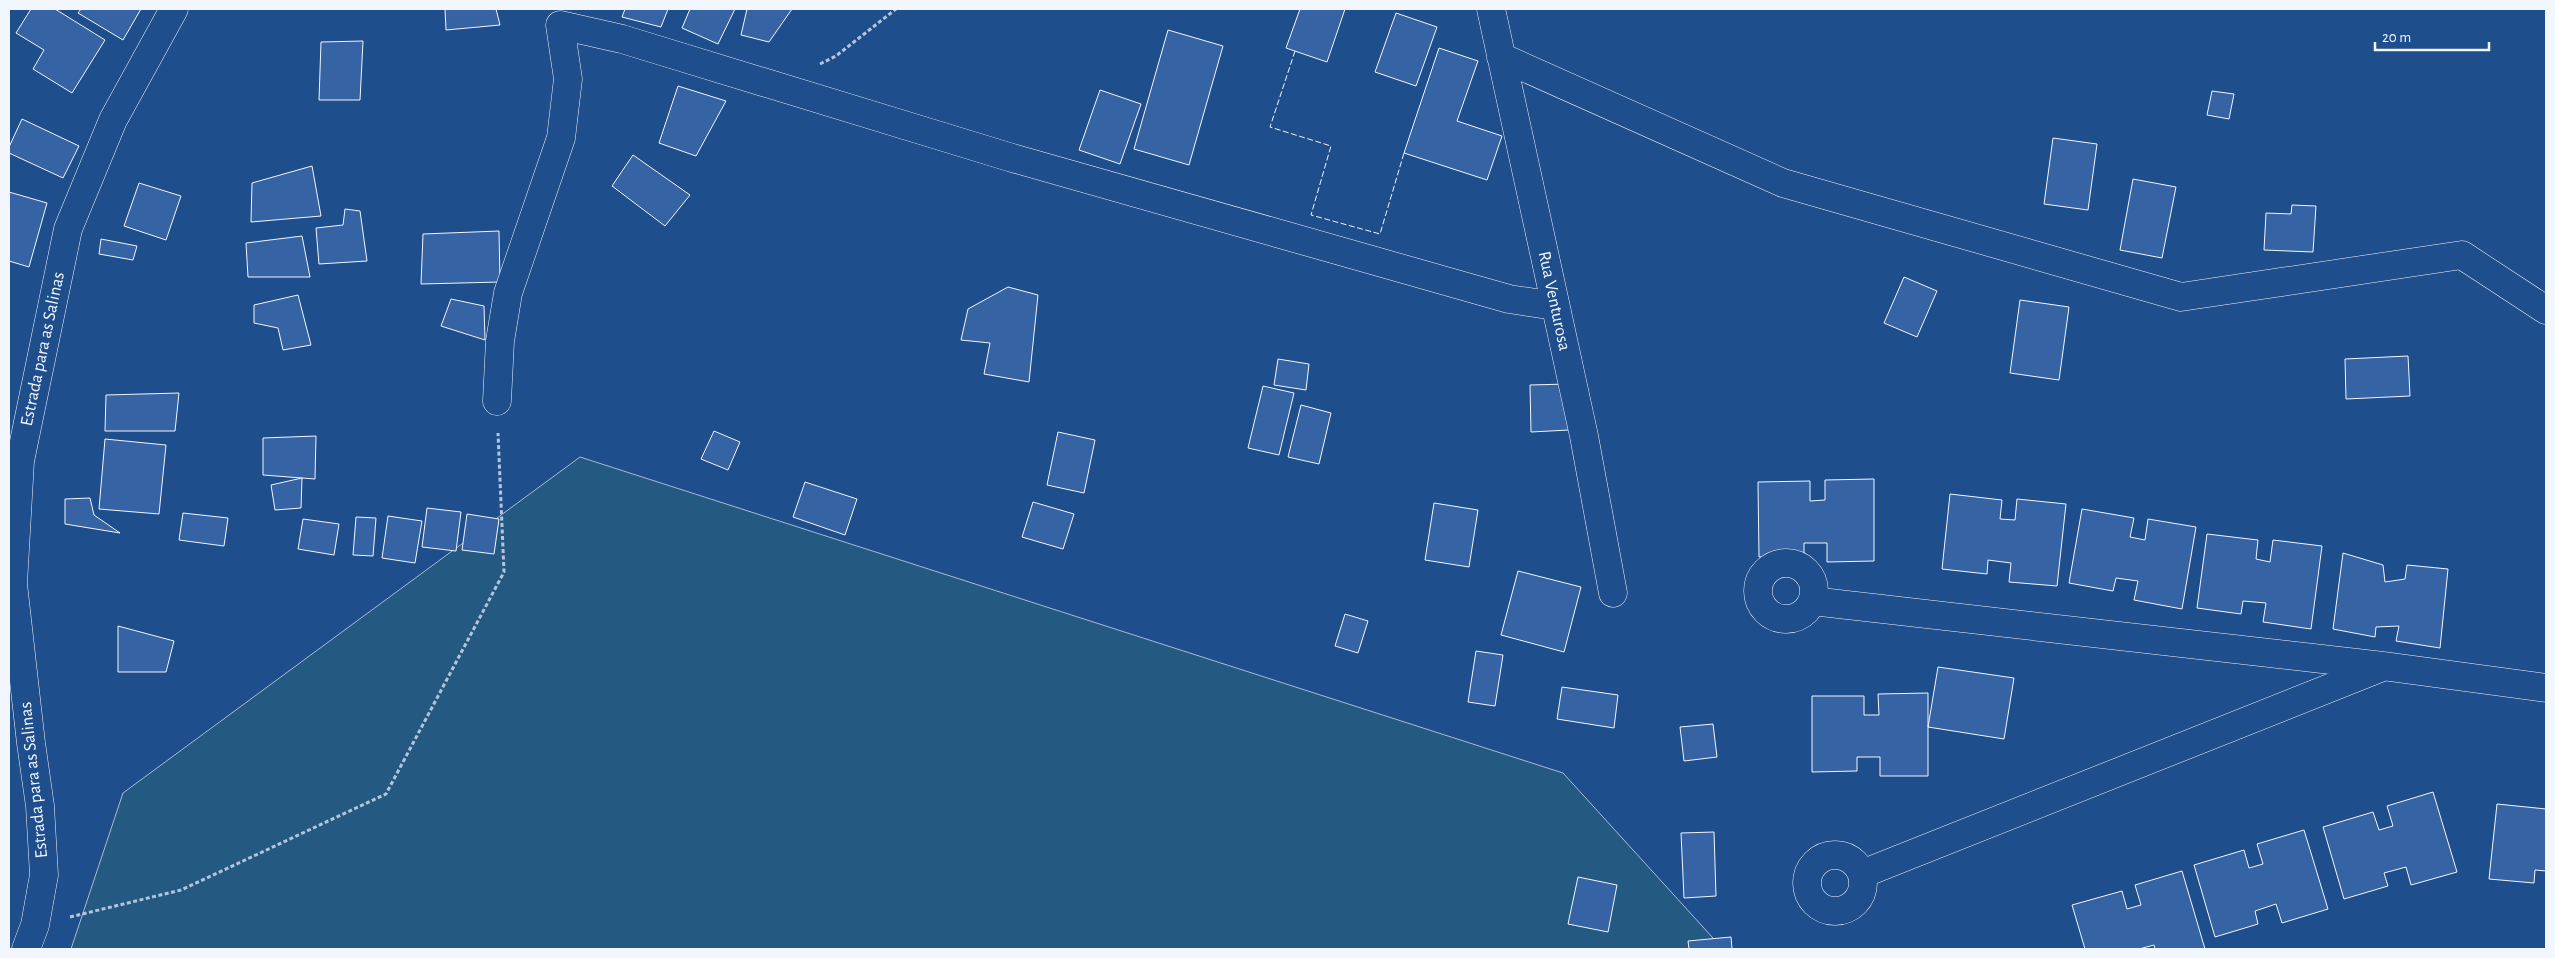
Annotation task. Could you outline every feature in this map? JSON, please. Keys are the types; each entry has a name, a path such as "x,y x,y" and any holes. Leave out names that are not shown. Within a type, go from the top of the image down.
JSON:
{"street":[{"name":"Estrada para as Salinas","path":"31,937 44,875 40,806 13,584 20,461 68,229 113,120 174,9"},
{"name":"Rua Venturosa","path":"1491,9 1584,436 1613,593"},
{"path":"497,401 500,341 508,293 561,138 568,79 560,25 622,39 1009,157 1490,294 1555,306"},
{"path":"1501,57 1783,183 2181,297 2462,255 2546,310"},
{"path":"1812,601 2383,666 2546,688"},
{"path":"1862,874 2383,666"}],"path":[{"path":"774,86 836,56 896,9"},
{"path":"31,937 181,890 386,794 504,572 497,401"}],"shaded area":[{"path":"580,457 1563,773 1723,949 71,949 123,793"}],"building":[{"path":"31,9 55,9 105,40 72,93 33,69 44,50 16,33"},
{"path":"81,9 141,9 123,40 78,13"},
{"path":"445,9 496,9 500,25 446,30"},
{"path":"625,9 668,9 661,27 622,17"},
{"path":"690,9 735,9 718,44 682,28"},
{"path":"747,9 792,9 769,42 741,35"},
{"path":"1300,9 1345,9 1327,62 1286,48"},
{"path":"1396,13 1437,27 1416,86 1375,72"},
{"path":"1168,30 1223,46 1189,165 1134,149"},
{"path":"363,41 360,100 319,100 321,42"},
{"path":"1439,48 1478,61 1457,121 1502,136 1487,180 1404,153"},
{"path":"678,86 726,101 696,156 659,143"},
{"path":"1100,90 1141,104 1120,164 1079,150"},
{"path":"2212,91 2234,94 2229,119 2207,115"},
{"path":"22,119 79,146 63,178 9,153 9,147"},
{"path":"2053,138 2097,144 2088,210 2044,204"},
{"path":"633,155 690,195 665,226 612,186"},
{"path":"312,166 321,216 251,222 252,183"},
{"path":"2133,179 2176,187 2162,258 2120,250"},
{"path":"139,183 181,196 166,240 124,226"},
{"path":"9,192 47,203 29,267 9,261"},
{"path":"2292,205 2316,206 2313,252 2264,250 2266,213 2291,214"},
{"path":"345,209 360,211 367,261 319,264 316,228 343,225"},
{"path":"499,231 500,282 421,284 423,234"},
{"path":"302,236 310,277 248,277 246,243"},
{"path":"101,239 137,246 133,260 99,254"},
{"path":"1904,277 1937,291 1917,337 1884,323"},
{"path":"1008,287 1038,295 1029,382 984,374 990,343 961,340 968,309"},
{"path":"298,295 311,345 283,350 278,328 254,323 254,305"},
{"path":"451,299 484,306 485,340 441,326"},
{"path":"2020,300 2069,307 2059,380 2010,373"},
{"path":"2408,356 2410,396 2346,399 2345,359"},
{"path":"1278,359 1309,364 1306,390 1274,385"},
{"path":"1567,384 1569,430 1531,432 1530,385"},
{"path":"1263,386 1294,393 1279,455 1248,448"},
{"path":"179,393 175,431 105,431 106,395"},
{"path":"1301,405 1331,413 1319,464 1288,457"},
{"path":"714,431 740,442 728,470 701,459"},
{"path":"1058,432 1095,440 1084,493 1047,485"},
{"path":"316,436 315,479 263,475 263,438"},
{"path":"105,439 166,445 159,514 99,509"},
{"path":"302,478 301,508 275,510 271,485"},
{"path":"1874,479 1874,561 1827,562 1827,543 1804,543 1804,556 1759,557 1758,482 1810,481 1810,501 1825,500 1825,480"},
{"path":"805,482 857,499 845,535 793,517"},
{"path":"1950,494 2002,500 2000,519 2015,520 2017,499 2066,504 2057,586 2009,582 2011,563 1988,560 1987,574 1942,569"},
{"path":"90,498 94,515 120,533 65,524 65,499"},
{"path":"1033,502 1074,514 1063,549 1022,537"},
{"path":"1434,503 1478,510 1469,567 1425,560"},
{"path":"427,508 461,512 456,551 422,547"},
{"path":"2082,509 2134,518 2130,537 2145,540 2148,519 2196,527 2182,609 2134,600 2138,581 2116,578 2113,591 2069,583"},
{"path":"183,513 228,518 224,546 179,540"},
{"path":"467,514 499,519 494,554 462,550"},
{"path":"388,516 422,521 415,563 382,558"},
{"path":"356,517 376,518 373,556 353,555"},
{"path":"303,519 339,524 334,555 298,549"},
{"path":"2207,534 2258,540 2256,559 2270,562 2273,540 2322,546 2311,629 2263,622 2266,603 2243,601 2241,614 2197,608"},
{"path":"2343,553 2383,565 2385,582 2405,579 2407,565 2448,569 2440,648 2396,641 2399,626 2376,627 2375,637 2333,629"},
{"path":"1518,571 1581,587 1564,652 1501,635"},
{"path":"1345,614 1368,621 1358,653 1335,646"},
{"path":"118,626 174,641 166,672 118,672"},
{"path":"1476,651 1503,655 1495,706 1468,702"},
{"path":"1938,667 2014,678 2004,739 1928,727"},
{"path":"1562,687 1618,695 1614,728 1557,719"},
{"path":"1928,693 1928,776 1880,776 1880,757 1857,757 1857,771 1812,772 1812,696 1864,696 1864,715 1879,715 1878,694"},
{"path":"1713,724 1717,757 1684,761 1680,727"},
{"path":"2433,792 2457,872 2411,885 2406,867 2384,873 2388,886 2344,899 2323,827 2373,812 2379,830 2393,826 2387,806"},
{"path":"2497,804 2546,809 2546,871 2535,870 2534,883 2489,879"},
{"path":"2304,830 2328,909 2282,923 2276,904 2255,911 2258,924 2215,937 2194,865 2244,850 2249,868 2263,864 2257,844"},
{"path":"1714,832 1716,896 1684,898 1681,833"},
{"path":"2182,871 2205,949 2155,949 2154,945 2139,949 2085,949 2072,905 2122,891 2127,909 2141,905 2135,885"},
{"path":"1578,877 1617,885 1608,932 1568,924"},
{"path":"1731,937 1732,949 1689,949 1688,941"}],"fence":[{"path":"1295,51 1270,127 1331,146 1311,215 1380,234 1404,153"}]}
